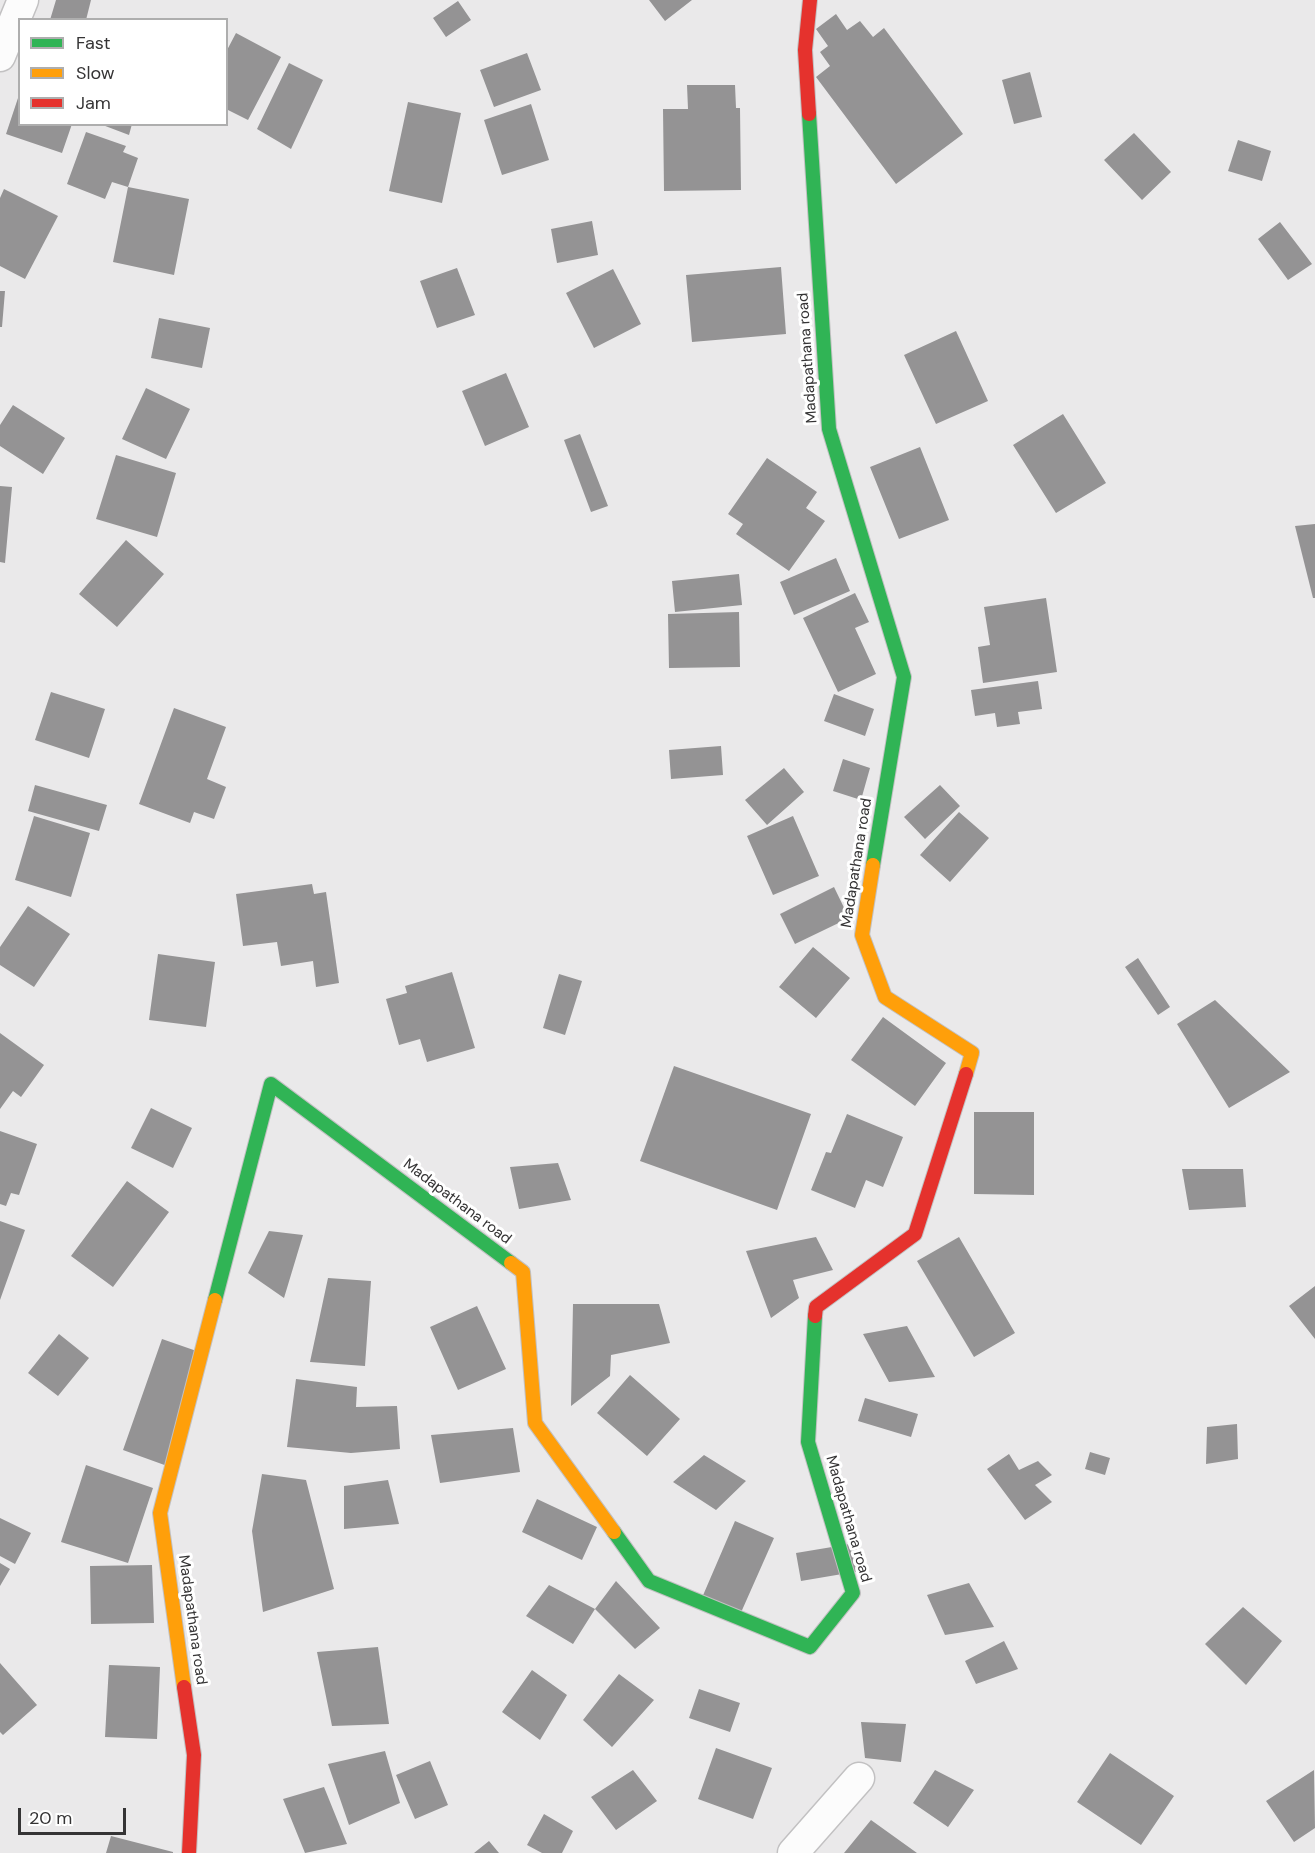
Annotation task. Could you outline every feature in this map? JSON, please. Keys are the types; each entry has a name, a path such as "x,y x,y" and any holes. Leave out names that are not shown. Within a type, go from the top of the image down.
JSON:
{"street":[{"path":"0,56 23,0"},
{"name":"Madapathana road","path":"189,1853 194,1755 160,1513 271,1084 523,1272 535,1423 649,1581 810,1647 853,1593 808,1442 816,1307 915,1234 972,1053 885,997 862,935 904,677 829,429 805,50 810,0"},
{"path":"793,1853 859,1778"}],"building":[{"path":"56,0 91,0 86,18 51,18"},
{"path":"649,0 692,0 665,21"},
{"path":"458,1 471,20 446,37 433,18"},
{"path":"836,14 847,30 860,21 873,37 884,28 963,134 896,184 816,77 830,66 820,52 828,46 816,29"},
{"path":"236,33 281,57 248,120 228,110 228,48"},
{"path":"527,53 541,90 494,107 480,70"},
{"path":"289,63 323,80 291,149 257,129"},
{"path":"1030,72 1042,117 1014,124 1002,80"},
{"path":"687,85 735,85 736,108 740,108 741,190 664,191 663,109 688,109"},
{"path":"18,98 18,126 71,126 62,153 6,134"},
{"path":"408,102 461,113 442,203 389,191"},
{"path":"531,104 549,160 502,175 484,120"},
{"path":"105,126 131,126 129,135"},
{"path":"86,132 126,146 123,152 138,158 128,187 112,182 105,199 67,184"},
{"path":"1134,133 1171,172 1142,200 1104,160"},
{"path":"1238,140 1271,151 1262,181 1228,171"},
{"path":"128,187 189,199 174,275 113,262"},
{"path":"4,189 58,216 25,279 0,266 0,198"},
{"path":"592,221 598,255 557,263 551,229"},
{"path":"1280,222 1312,264 1288,280 1258,239"},
{"path":"781,267 786,334 692,342 686,275"},
{"path":"457,268 475,315 437,328 420,281"},
{"path":"613,269 641,324 594,348 566,293"},
{"path":"0,291 5,291 2,327 0,327"},
{"path":"159,318 210,328 202,368 151,358"},
{"path":"956,331 988,401 936,424 904,355"},
{"path":"506,373 529,427 485,446 462,391"},
{"path":"146,388 190,409 166,459 122,439"},
{"path":"13,405 65,438 43,474 0,446 0,425"},
{"path":"1063,414 1106,483 1056,513 1013,445"},
{"path":"580,434 608,506 591,512 564,440"},
{"path":"920,447 949,520 899,539 870,467"},
{"path":"116,455 176,473 157,537 96,519"},
{"path":"767,458 817,492 806,508 825,521 789,571 736,534 743,524 728,514"},
{"path":"0,486 12,487 5,563 0,562"},
{"path":"1315,524 1315,598 1313,598 1295,526"},
{"path":"126,540 164,574 117,627 79,594"},
{"path":"836,558 850,591 794,615 780,582"},
{"path":"739,574 742,605 675,612 672,581"},
{"path":"855,593 869,622 855,628 876,674 838,692 803,618"},
{"path":"1046,598 1057,672 983,683 978,647 990,645 984,607"},
{"path":"739,612 740,667 669,668 668,614"},
{"path":"1038,681 1042,709 1018,712 1020,724 997,727 995,713 975,716 971,690"},
{"path":"51,692 105,709 89,758 35,740"},
{"path":"834,694 874,709 865,736 824,721"},
{"path":"174,708 226,727 207,779 226,787 214,819 194,812 190,823 139,804"},
{"path":"721,746 723,775 671,779 669,750"},
{"path":"843,759 870,768 861,800 833,791"},
{"path":"784,768 804,792 767,825 745,800"},
{"path":"35,785 107,805 99,831 28,811"},
{"path":"940,785 960,806 925,839 904,817"},
{"path":"959,812 989,838 950,882 920,855"},
{"path":"34,816 90,833 71,897 15,880"},
{"path":"793,816 819,876 773,895 747,836"},
{"path":"312,884 314,894 326,892 339,983 316,987 313,961 281,966 277,942 243,946 236,894"},
{"path":"834,887 849,918 795,944 780,914"},
{"path":"28,906 70,934 34,987 0,965 0,947"},
{"path":"813,947 850,978 816,1018 779,987"},
{"path":"158,954 215,962 206,1027 149,1020"},
{"path":"1138,958 1170,1007 1158,1015 1125,967"},
{"path":"452,972 475,1048 427,1062 420,1039 399,1045 386,999 407,993 405,986"},
{"path":"559,974 582,981 565,1035 543,1028"},
{"path":"1215,1000 1290,1072 1229,1108 1177,1024"},
{"path":"883,1017 946,1063 915,1106 851,1060"},
{"path":"0,1033 44,1065 21,1097 13,1091 0,1109"},
{"path":"674,1066 811,1114 777,1210 640,1161"},
{"path":"151,1108 192,1128 173,1168 131,1148"},
{"path":"974,1112 1034,1112 1034,1195 974,1194"},
{"path":"847,1114 903,1137 883,1187 866,1180 855,1208 811,1190 826,1152 831,1153"},
{"path":"0,1131 37,1144 19,1195 11,1193 6,1206 0,1204"},
{"path":"558,1163 571,1200 519,1209 510,1167"},
{"path":"1182,1169 1243,1169 1246,1207 1189,1210"},
{"path":"127,1181 169,1212 113,1287 71,1256"},
{"path":"0,1221 25,1230 0,1300"},
{"path":"269,1231 303,1235 284,1298 248,1273"},
{"path":"816,1237 833,1270 793,1280 799,1298 771,1318 746,1251"},
{"path":"959,1237 1015,1333 974,1357 917,1261"},
{"path":"328,1278 371,1281 365,1366 310,1362"},
{"path":"1315,1286 1315,1339 1289,1306"},
{"path":"573,1304 659,1304 670,1343 611,1355 610,1376 571,1406"},
{"path":"477,1306 506,1369 458,1390 430,1327"},
{"path":"907,1326 935,1377 889,1382 863,1334"},
{"path":"59,1334 89,1358 58,1396 28,1373"},
{"path":"162,1339 208,1355 170,1467 123,1450"},
{"path":"630,1375 680,1419 647,1456 597,1413"},
{"path":"296,1379 357,1387 356,1407 397,1406 400,1449 351,1453 287,1447"},
{"path":"865,1398 918,1414 911,1437 858,1421"},
{"path":"1237,1424 1238,1459 1206,1464 1207,1427"},
{"path":"513,1428 520,1472 440,1483 431,1435"},
{"path":"1090,1452 1110,1458 1105,1475 1085,1469"},
{"path":"1009,1454 1019,1470 1038,1461 1052,1475 1035,1485 1052,1502 1025,1520 987,1469"},
{"path":"704,1455 746,1481 716,1510 673,1482"},
{"path":"86,1465 153,1488 128,1563 61,1542"},
{"path":"262,1474 306,1480 334,1589 263,1612 252,1531"},
{"path":"388,1480 399,1524 344,1529 344,1486"},
{"path":"537,1499 597,1527 582,1560 522,1532"},
{"path":"0,1518 31,1533 15,1564 0,1556"},
{"path":"735,1521 774,1538 739,1617 701,1600"},
{"path":"856,1543 860,1571 801,1581 796,1553"},
{"path":"0,1563 10,1569 0,1586"},
{"path":"152,1565 154,1623 91,1624 90,1566"},
{"path":"616,1581 660,1628 635,1649 595,1609"},
{"path":"969,1583 994,1627 945,1635 927,1595"},
{"path":"549,1585 595,1609 573,1644 526,1616"},
{"path":"1243,1607 1282,1641 1246,1685 1205,1644"},
{"path":"1004,1641 1018,1669 976,1684 965,1661"},
{"path":"378,1647 389,1724 332,1726 317,1652"},
{"path":"0,1663 37,1705 3,1735 0,1732"},
{"path":"109,1665 160,1667 157,1739 105,1737"},
{"path":"532,1670 567,1695 540,1740 502,1712"},
{"path":"619,1674 654,1700 612,1747 583,1720"},
{"path":"699,1689 740,1703 730,1732 689,1718"},
{"path":"861,1722 906,1724 901,1762 865,1758"},
{"path":"716,1748 772,1768 753,1819 698,1799"},
{"path":"385,1751 400,1803 349,1825 328,1764"},
{"path":"1110,1753 1174,1796 1141,1845 1077,1802"},
{"path":"430,1761 448,1805 415,1819 396,1775"},
{"path":"633,1770 657,1801 616,1830 591,1797"},
{"path":"935,1770 974,1790 948,1827 913,1803"},
{"path":"1314,1770 1315,1828 1294,1842 1266,1801"},
{"path":"324,1787 347,1844 305,1853 283,1799"},
{"path":"544,1814 573,1831 562,1853 542,1853 527,1845"},
{"path":"871,1820 917,1853 844,1853"},
{"path":"111,1836 173,1852 173,1853 106,1853"},
{"path":"489,1841 499,1853 474,1853"}],"traffic: fast":[{"path":"809,114 829,429 904,677 873,865"},
{"path":"215,1300 271,1084 511,1263"},
{"path":"614,1532 649,1581 810,1647 853,1593 808,1442 815,1316"}],"traffic: slow":[{"path":"873,865 862,935 885,997 972,1053 966,1074"},
{"path":"511,1263 523,1272 535,1423 614,1532"},
{"path":"184,1687 160,1513 215,1300"}],"traffic: jam":[{"path":"809,114 805,50 810,0"},
{"path":"815,1316 816,1307 915,1234 966,1074"},
{"path":"184,1687 194,1755 189,1853"}]}
